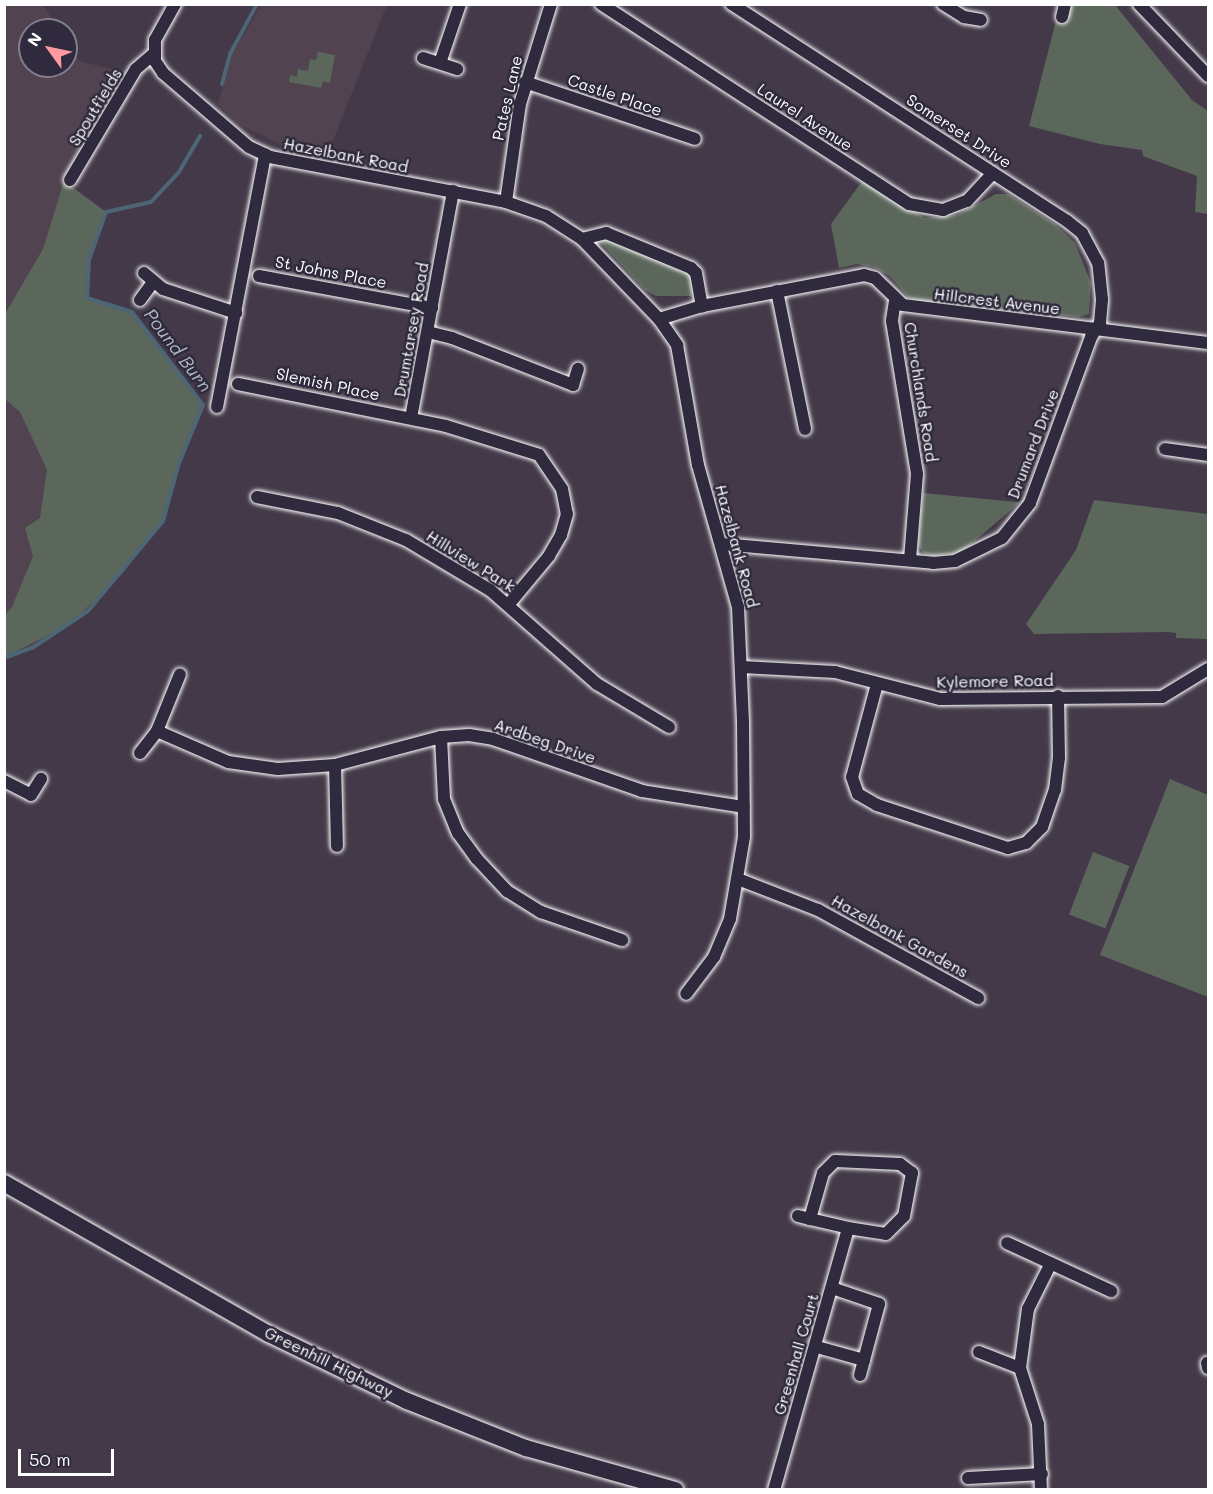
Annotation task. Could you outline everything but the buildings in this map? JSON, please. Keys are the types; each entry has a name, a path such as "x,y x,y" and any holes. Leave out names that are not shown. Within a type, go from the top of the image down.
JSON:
{"main road":[{"name":"Greenhill Highway","path":"4,1183 269,1334 407,1401 525,1448 675,1490"}],"street":[{"path":"153,54 155,40 175,4"},
{"path":"440,63 460,4"},
{"name":"Pates Lane","path":"506,202 525,82 551,4"},
{"name":"Laurel Avenue","path":"601,4 909,204 943,210 967,201 993,173"},
{"name":"Somerset Drive","path":"731,4 1041,202 1082,234 1098,263 1102,298 1096,330"},
{"path":"943,4 964,17 981,20"},
{"path":"1139,4 1209,76"},
{"name":"Hazelbank Road","path":"153,54 162,73 249,147 265,155 506,202 546,216 582,240 659,319 677,345 698,465 738,607 742,666 744,807 738,879 725,935 714,957 686,994"},
{"name":"Spoutfields","path":"70,180 136,69 153,54"},
{"path":"423,58 458,69"},
{"name":"Castle Place","path":"525,82 695,139"},
{"path":"217,407 265,155"},
{"name":"Drumtarsey Road","path":"453,192 411,418 506,442 539,455 557,479 567,513 561,535 509,604"},
{"path":"582,240 606,233 691,268 696,273 702,306"},
{"name":"Churchlands Road","path":"659,319 702,306 777,291 864,275 875,278 895,301 892,321 917,474 910,561"},
{"name":"St Johns Place","path":"259,276 432,308"},
{"path":"140,300 149,277 163,289 236,313"},
{"path":"777,291 805,429"},
{"name":"Hillcrest Avenue","path":"895,301 916,308 1096,330"},
{"path":"1096,330 1209,343"},
{"name":"Drumard Drive","path":"722,544 910,561 955,561 1002,538 1021,519 1096,330"},
{"path":"428,332 573,385 578,369"},
{"name":"Slemish Place","path":"238,384 411,418"},
{"path":"1165,449 1209,454"},
{"name":"Hillview Park","path":"258,497 338,513 406,540 509,604 597,684 669,727"},
{"name":"Kylemore Road","path":"742,666 835,672 940,699 1058,696 1162,698 1209,669"},
{"path":"140,753 157,730 180,674"},
{"path":"877,684 852,777 858,794 877,805 1008,848 1026,843 1042,827 1055,790 1058,696"},
{"name":"Ardbeg Drive","path":"157,730 228,762 278,769 335,765 441,737 493,739 642,792 744,807"},
{"path":"441,737 444,799 458,833 477,860 507,891 541,912 622,940"},
{"path":"335,765 337,846"},
{"path":"4,781 31,795 40,779"},
{"name":"Hazelbank Gardens","path":"738,879 838,920 978,998"},
{"path":"835,1161 875,1161 908,1168 913,1181 907,1208 894,1230 886,1234 849,1228 804,1218 823,1173 835,1161"},
{"name":"Greenhall Court","path":"774,1490 817,1347 849,1228"},
{"path":"1007,1243 1111,1291"},
{"path":"1041,1490 1038,1424 1020,1368 1029,1309 1052,1263"},
{"path":"832,1288 879,1304 860,1375"},
{"path":"817,1347 864,1360"},
{"path":"979,1352 1020,1368"},
{"path":"968,1478 1042,1474"}],"shaded area":[{"path":"5,5 43,5 51,18 18,18 18,78 78,78 78,59 125,72 64,181 106,212 89,260 87,298 132,312 203,405 179,463 163,521 121,575 88,611 32,648 5,655"},
{"path":"261,5 387,5 326,158 293,151 239,124 218,104 232,54"}],"green space":[{"path":"1060,5 1115,5 1192,100 1208,111 1208,214 1195,212 1197,176 1143,156 1142,150 1100,144 1029,126"},
{"path":"318,52 335,55 330,83 323,81 321,88 289,82 290,75 297,77 298,69 308,71 310,59 316,60"},
{"path":"863,180 925,218 957,215 996,194 1008,194 1055,224 1075,243 1091,283 1089,314 1079,317 919,301 908,297 890,276 873,267 857,264 839,268 831,224"},
{"path":"64,181 106,212 89,260 87,298 132,312 203,405 179,463 163,521 121,575 70,624 5,657 5,615 12,607 33,556 25,528 40,518 47,470 20,412 5,399 5,314 43,249"},
{"path":"606,239 686,271 692,276 693,293 691,296 656,296 645,290 600,242"},
{"path":"923,493 1019,503 962,552 933,556 923,553 918,545"},
{"path":"1094,500 1208,514 1208,639 1176,638 1176,633 1169,632 1034,634 1026,624 1076,550"},
{"path":"1170,779 1208,795 1208,997 1100,955"},
{"path":"1093,852 1129,866 1105,929 1069,915"}],"waterway":[{"name":"Pound Burn","path":"222,84 230,54 257,4"},
{"name":"Pound Burn","path":"4,658 32,648 88,611 163,521 179,463 203,405 132,312 87,298 89,260 106,212 151,202 179,172 200,136"}]}
